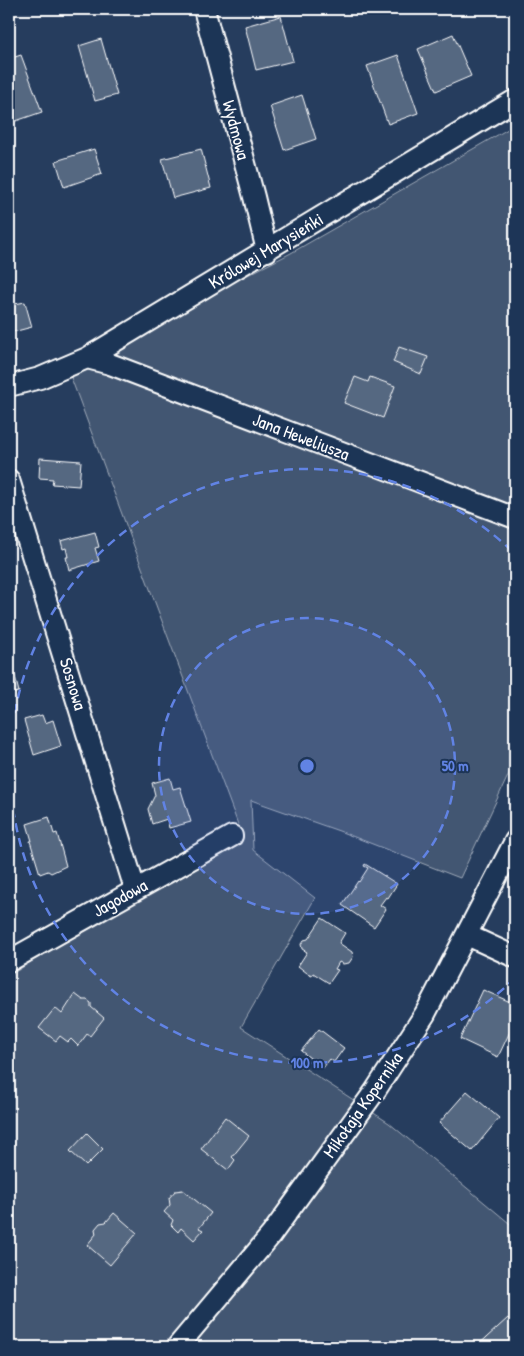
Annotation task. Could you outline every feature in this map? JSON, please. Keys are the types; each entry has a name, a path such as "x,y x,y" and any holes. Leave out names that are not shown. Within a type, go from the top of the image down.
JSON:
{"street":[{"name":"Wydmowa","path":"204,9 254,197 266,251"},
{"name":"Królowej Marysieńki","path":"9,386 40,378 87,358 515,100"},
{"name":"Jana Heweliusza","path":"87,358 110,364 515,518"},
{"name":"Sosnowa","path":"9,480 135,890"},
{"name":"Jagodowa","path":"9,961 232,836"},
{"name":"Mikołaja Kopernika","path":"178,1347 271,1235 375,1091 425,1014 515,841"},
{"path":"467,935 515,957"}],"shaded area":[{"path":"515,125 515,761 460,878 339,831 251,800 253,850 315,898 241,1027 389,1123 515,1228 515,1316 493,1347 9,1347 9,976 239,827 67,367 291,253"}],"building":[{"path":"281,16 293,61 256,70 245,26"},
{"path":"453,34 471,76 436,91 418,49"},
{"path":"101,39 117,95 95,101 79,46"},
{"path":"21,55 42,112 10,123 9,59"},
{"path":"398,55 418,113 388,124 367,66"},
{"path":"302,95 316,139 284,150 270,106"},
{"path":"94,149 102,174 64,187 56,161"},
{"path":"201,149 211,188 173,198 162,159"},
{"path":"12,294 15,304 25,302 32,327 9,333 9,295"},
{"path":"399,347 428,357 421,374 393,362"},
{"path":"355,377 368,382 370,377 395,386 383,418 344,403"},
{"path":"40,458 81,461 79,486 52,484 53,479 39,478"},
{"path":"95,532 99,547 95,548 99,561 69,570 66,548 63,549 61,541"},
{"path":"11,661 19,692 9,694 9,662"},
{"path":"42,715 45,723 53,720 61,746 34,755 24,720"},
{"path":"170,778 173,789 180,787 191,822 169,828 167,819 152,824 148,809 155,795 152,783"},
{"path":"49,817 54,834 57,833 66,866 51,873 48,871 40,874 27,824"},
{"path":"365,864 397,884 388,898 386,897 380,905 386,909 374,927 342,905 368,868 364,866"},
{"path":"322,918 345,933 339,943 352,952 353,957 349,963 343,964 339,962 335,969 338,970 329,983 313,973 312,975 307,973 298,966 307,952 302,949 301,944 304,940 308,939"},
{"path":"483,990 515,1004 515,1021 498,1057 460,1039"},
{"path":"75,994 91,1003 91,1007 104,1018 90,1036 87,1034 78,1046 71,1039 68,1042 60,1036 56,1041 39,1028 55,1008 62,1014"},
{"path":"319,1029 344,1048 334,1062 330,1059 323,1068 301,1051"},
{"path":"467,1091 499,1118 472,1151 439,1123"},
{"path":"225,1117 249,1136 232,1157 235,1160 228,1170 201,1149"},
{"path":"87,1133 103,1149 86,1166 70,1151"},
{"path":"183,1190 211,1213 199,1228 203,1230 194,1240 181,1228 178,1232 171,1225 173,1220 164,1212 170,1205 169,1198 175,1191"},
{"path":"114,1213 137,1233 110,1265 87,1245 96,1234 95,1229 100,1223 106,1222"},
{"path":"508,1318 515,1325 515,1339 506,1347 476,1347"}]}
